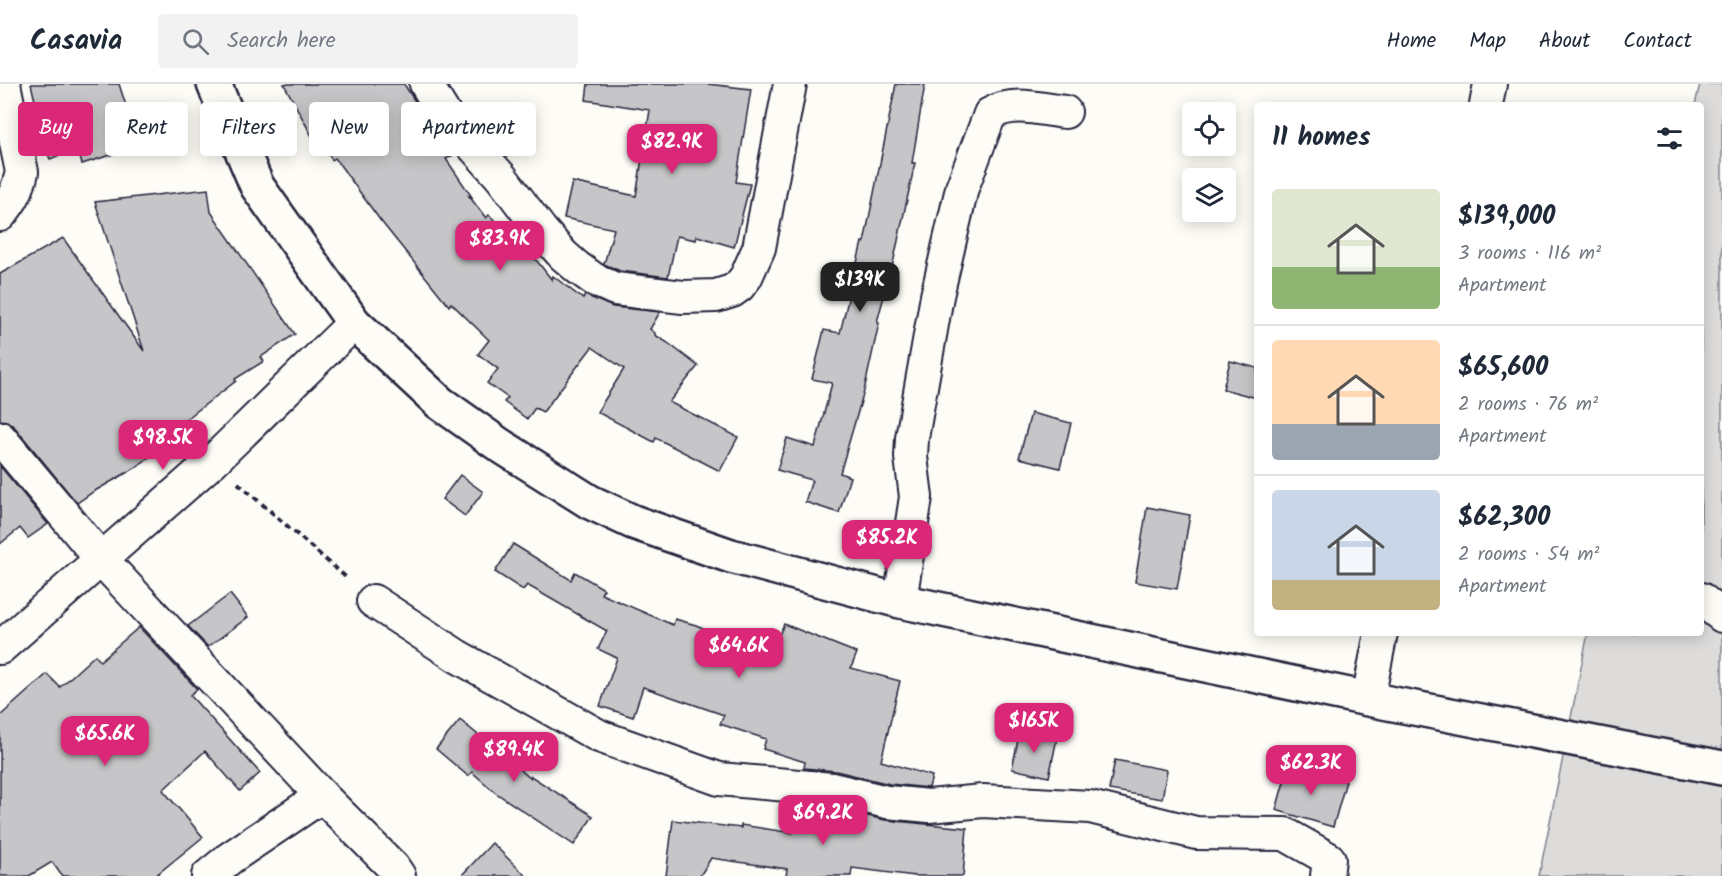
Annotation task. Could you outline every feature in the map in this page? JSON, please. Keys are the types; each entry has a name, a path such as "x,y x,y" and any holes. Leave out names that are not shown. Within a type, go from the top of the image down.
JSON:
{"street":[{"path":"0,215 14,199 22,172 4,84"},
{"path":"214,84 257,186 354,323 440,403 498,444 590,502 633,522 731,556 900,601 1368,699 1722,768"},
{"path":"426,84 444,115 501,177 541,230 578,268 615,289 683,297 716,296 732,291 746,277 759,248 790,84"},
{"path":"1487,102 1490,84"},
{"path":"900,601 916,497 911,457 912,438 937,296 962,188 990,114 1000,108 1017,106 1065,112"},
{"path":"0,648 213,461 354,323"},
{"path":"0,438 101,559 399,876"},
{"path":"373,601 457,656 599,736 719,779 832,789 886,802 929,806 983,801 1090,807 1196,833 1285,834 1329,859 1327,876"},
{"path":"1704,601 1722,616"},
{"path":"1368,699 1380,636"},
{"path":"208,876 230,858 322,796"}],"path":[{"path":"213,461 373,601"}],"shaded area":[{"path":"1700,84 1722,84 1722,876 1539,876 1587,636 1704,636 1704,102 1696,102"}],"building":[{"path":"31,84 119,84 125,102 105,102 105,156 107,156 82,164 80,156 93,156 93,102 35,102"},
{"path":"284,84 404,84 415,102 401,102 401,156 451,156 446,159 486,218 489,215 537,261 552,280 553,276 583,299 585,295 613,307 660,312 650,329 698,366 669,402 738,437 720,471 656,438 654,442 597,412 624,369 592,347 543,412 535,408 527,419 504,402 508,398 487,383 498,369 478,354 489,340 451,303 449,306 380,220 335,158 332,160 330,156 389,156 389,102 309,102 309,131 297,108 297,102 294,102"},
{"path":"588,84 707,84 751,89 736,182 750,184 734,247 697,236 696,240 677,236 668,277 620,271 604,264 614,229 564,218 572,182 636,196 650,110 586,100"},
{"path":"896,84 925,84 912,163 915,163 894,259 877,322 879,323 864,391 840,473 850,477 839,513 805,502 812,480 777,470 787,438 815,447 832,383 812,379 824,330 840,333 862,242 864,243"},
{"path":"208,189 211,212 295,334 261,357 264,361 235,379 236,381 164,436 169,442 135,468 77,503 14,426 7,421 0,420 0,274 63,238 144,351 95,202"},
{"path":"1230,361 1254,367 1254,397 1223,389"},
{"path":"1031,413 1071,423 1060,468 1019,458"},
{"path":"0,466 48,524 28,538 20,528 0,544"},
{"path":"460,475 483,492 465,516 442,499"},
{"path":"1147,507 1190,515 1177,589 1135,582"},
{"path":"513,544 571,580 575,572 604,589 601,594 673,625 675,619 696,625 769,657 784,624 857,653 851,668 900,681 881,761 932,776 929,788 890,784 836,771 804,768 805,762 763,749 766,739 720,724 724,715 643,687 633,717 600,706 617,658 598,649 607,631 527,585 523,590 495,572"},
{"path":"230,594 248,617 208,647 188,626"},
{"path":"139,627 197,689 190,695 260,773 240,791 205,751 163,790 203,837 155,876 62,876 52,862 29,876 0,876 0,716 47,674 60,687 95,655 100,661"},
{"path":"460,720 530,778 531,776 593,816 574,845 496,793 472,772 468,776 436,749"},
{"path":"1020,730 1057,738 1049,777 1012,769"},
{"path":"1115,760 1167,770 1162,799 1109,790"},
{"path":"1289,764 1346,781 1333,827 1276,810"},
{"path":"798,804 829,807 885,820 967,828 963,876 915,876 852,868 851,876 786,876 787,869 711,858 700,876 666,876 673,820 741,828 741,825 793,833"},
{"path":"492,843 526,876 461,876"}]}
